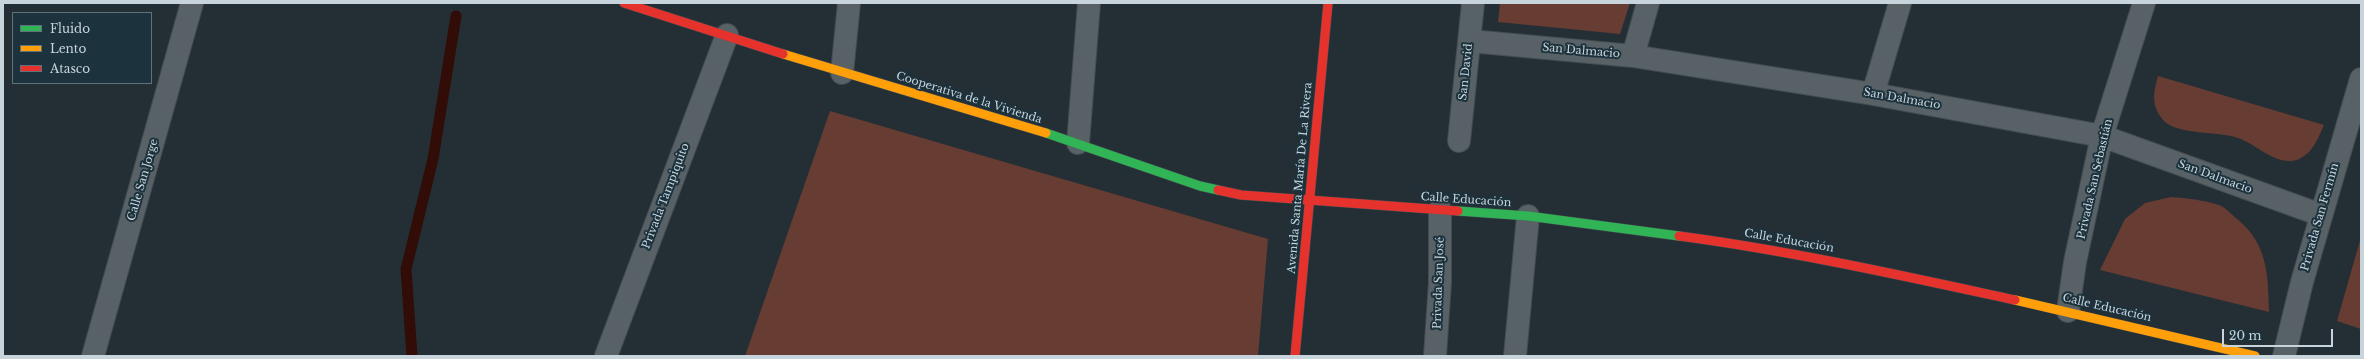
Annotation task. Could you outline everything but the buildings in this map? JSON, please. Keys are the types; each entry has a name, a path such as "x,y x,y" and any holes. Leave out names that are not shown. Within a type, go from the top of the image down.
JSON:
{"street":[{"name":"Calle San Jorge","path":"93,356 192,3"},
{"name":"Cooperativa de la Vivienda","path":"624,3 842,73 1078,143 1200,186 1241,195 1311,201"},
{"path":"842,73 849,3"},
{"path":"1078,143 1089,3"},
{"name":"Avenida Santa María De La Rivera","path":"1295,356 1311,201 1328,3"},
{"name":"San David","path":"1459,141 1473,3"},
{"path":"1633,56 1648,3"},
{"path":"1873,94 1900,3"},
{"name":"Privada San Sebastián","path":"2068,311 2075,262 2102,136 2144,3"},
{"name":"Privada Tampiquito","path":"606,356 727,35"},
{"name":"San Dalmacio","path":"1470,41 1633,56 1873,94 2102,136 2320,215"},
{"name":"Privada San Fermín","path":"2284,356 2320,215 2361,78"},
{"name":"Calle Educación","path":"1311,201 1528,216 1727,242 1863,266 2068,311 2255,356"},
{"name":"Privada San José","path":"1435,356 1440,282 1440,210"},
{"path":"1515,356 1528,216"}],"shaded area":[{"path":"1500,3 1630,3 1620,34 1498,22"},
{"path":"2158,76 2324,125 2314,145 2304,156 2291,161 2275,158 2238,138 2220,134 2179,129 2164,121 2157,110 2154,100"},
{"path":"830,111 1268,239 1258,356 745,356"},
{"path":"2171,197 2219,205 2247,228 2255,238 2264,260 2267,272 2269,312 2100,270 2125,219 2145,203"},
{"path":"2361,237 2361,329 2337,321"}],"waterway":[{"path":"412,356 406,269 433,159 456,16"}],"traffic: fast":[{"path":"1046,133 1200,186 1218,190"},
{"path":"1458,211 1528,216 1679,236"}],"traffic: slow":[{"path":"783,54 1046,133"},
{"path":"2015,300 2255,356"}],"traffic: jam":[{"path":"624,3 783,54"},
{"path":"1295,356 1328,3"},
{"path":"1218,190 1241,195 1458,211"},
{"path":"1679,236 1764,249 1890,273 2015,300"}]}
